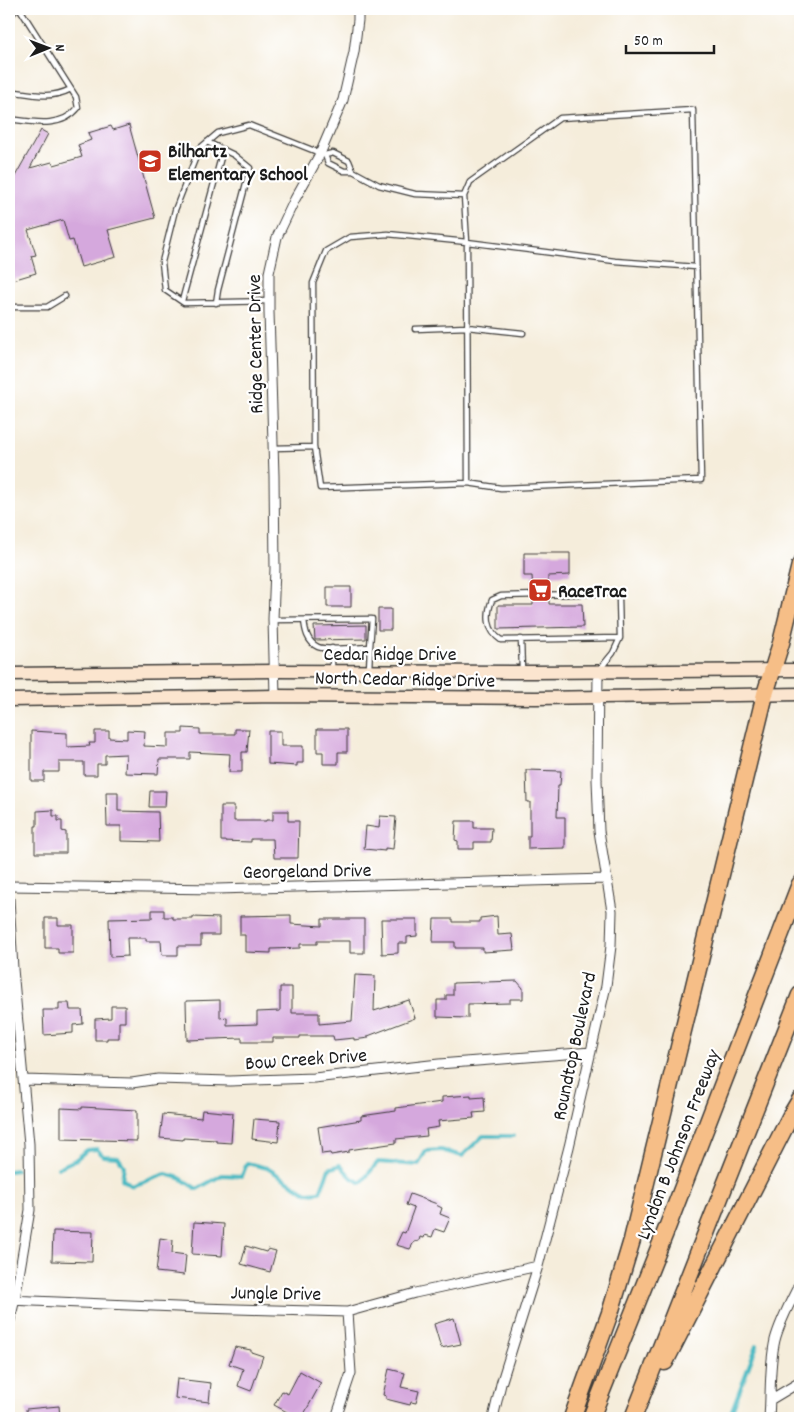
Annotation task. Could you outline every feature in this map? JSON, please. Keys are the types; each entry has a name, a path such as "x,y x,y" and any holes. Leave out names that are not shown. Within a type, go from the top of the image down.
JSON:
{"highway":[{"path":"572,1418 611,1310 632,1240 764,694 781,644 800,565"},
{"name":"Lyndon B Johnson Freeway","path":"591,1418 800,884"},
{"path":"635,1418 800,994"},
{"path":"635,1418 800,1100"}],"main road":[{"path":"771,671 800,670"},
{"name":"Cedar Ridge Drive","path":"9,674 276,671 771,671"},
{"name":"North Cedar Ridge Drive","path":"9,700 275,696 536,698 800,694"}],"street":[{"path":"9,14 14,9"},
{"name":"Ridge Center Drive","path":"275,696 276,671 273,620 275,560 268,301 269,273 278,237 295,199 322,155 343,100 354,52 358,9"},
{"name":"Roundtop Boulevard","path":"493,1418 501,1384 538,1266 606,986 611,946 612,911 599,831 597,780 598,671"},
{"name":"Georgeland Drive","path":"9,886 218,890 606,879"},
{"path":"9,898 29,1144 30,1210 12,1299 9,1324"},
{"name":"Bow Creek Drive","path":"23,1080 132,1083 158,1080 230,1081 314,1078 439,1064 591,1052"},
{"name":"Jungle Drive","path":"12,1299 201,1308 347,1312 415,1293 538,1266"},
{"path":"769,1418 770,1376 775,1340 800,1283"},
{"path":"336,1418 351,1373 347,1312"},
{"path":"770,1400 800,1382"}],"lane":[{"path":"9,119 37,123 57,121 71,116 78,108 76,97 20,9"},
{"path":"9,91 44,96 60,94 71,89"},
{"path":"468,483 467,242 464,196 470,182 560,118 693,110 701,480 501,488 468,483 320,488 314,447 313,283 326,251 350,237 388,234 467,242 615,261 696,267"},
{"path":"268,301 184,303 166,290 162,262 175,210 199,149 218,133 249,125 322,155 328,163 344,171 353,172 379,185 415,194 464,196"},
{"path":"207,142 234,155 250,168 216,303"},
{"path":"182,302 224,150"},
{"path":"322,155 333,153 349,161 353,172"},
{"path":"9,308 46,307 66,296"},
{"path":"416,329 467,328 523,332"},
{"path":"273,448 314,447"},
{"path":"598,671 613,653 620,638 619,598 614,593 501,596 492,600 489,606 490,629 501,640 620,638"},
{"path":"273,620 372,619 369,671"},
{"path":"304,620 305,633 310,641 318,647 370,647"},
{"path":"521,639 522,672"},
{"path":"332,648 332,671"}],"building":[{"path":"129,125 155,218 108,230 116,257 81,267 73,240 69,241 63,220 28,230 36,255 31,256 36,273 9,281 9,187 41,130 48,134 30,168 52,162 54,165 82,157 78,145 91,140 88,133 111,126 113,130"},
{"name":"RaceTrac","path":"524,553 570,553 570,575 548,576 548,591 533,591 532,576 524,576"},
{"path":"327,587 351,587 351,607 327,607"},
{"name":"RaceTrac","path":"533,599 549,599 549,604 582,604 583,627 498,629 498,605 533,605"},
{"path":"378,609 391,609 391,630 378,630"},
{"path":"366,625 366,639 315,640 314,626"},
{"path":"183,728 200,729 200,734 235,734 235,729 249,729 247,752 242,752 242,772 229,772 230,754 190,752 190,759 159,759 158,774 125,773 126,754 105,755 105,764 97,764 97,775 84,775 84,762 59,762 59,772 44,772 44,781 31,781 31,731 67,733 67,747 90,746 89,743 95,743 95,731 109,731 109,738 127,739 127,730 145,731 144,746 168,747 168,733 183,733"},
{"path":"317,729 347,729 347,752 338,752 338,764 323,764 323,752 317,752"},
{"path":"268,731 281,731 281,746 303,746 303,763 297,763 297,766 268,764"},
{"path":"526,770 561,771 560,785 558,785 557,817 565,817 565,848 528,849 530,802 527,802"},
{"path":"150,791 166,791 165,807 149,807"},
{"path":"106,792 118,792 118,811 158,812 159,842 121,841 121,826 107,826"},
{"path":"221,806 234,806 234,821 273,820 273,811 288,811 288,821 299,821 298,858 274,858 273,839 251,839 251,842 221,841"},
{"path":"53,810 53,816 58,816 58,821 62,821 62,831 66,832 66,853 35,853 37,811"},
{"path":"380,816 396,817 393,849 385,848 385,851 364,849 366,826 379,828"},
{"path":"456,821 474,821 474,828 492,828 491,842 474,842 474,849 458,849 458,841 455,840"},
{"path":"152,910 164,910 164,917 173,917 173,919 193,919 193,917 219,918 219,935 201,935 201,946 178,946 178,955 162,955 161,941 146,941 146,938 127,938 128,956 110,957 109,919 152,918"},
{"path":"291,915 291,924 322,926 322,919 364,919 364,953 350,953 350,941 317,941 317,944 300,944 300,948 271,949 271,953 245,952 245,935 240,935 240,916"},
{"path":"497,916 498,935 512,934 514,950 483,952 483,948 455,948 455,942 433,942 434,919 453,919 453,922 480,922 480,918"},
{"path":"45,918 58,918 58,925 73,925 73,953 58,953 58,948 45,948"},
{"path":"381,919 417,919 417,936 407,937 407,943 398,943 398,953 382,954"},
{"path":"355,975 375,976 374,1011 409,1000 415,1018 368,1036 368,1038 354,1040 354,1038 334,1040 333,1036 300,1036 300,1038 273,1038 273,1042 242,1042 242,1038 187,1040 186,1001 220,1000 220,1018 227,1017 227,1025 257,1024 257,1012 280,1011 280,987 292,987 292,1013 319,1013 319,1024 352,1021"},
{"path":"517,981 523,988 523,999 510,999 510,1003 468,1004 468,1018 437,1017 437,1000 446,1000 446,995 453,995 453,983"},
{"path":"59,1003 69,1003 70,1010 82,1010 83,1024 73,1025 73,1033 44,1035 43,1010 59,1010"},
{"path":"111,1006 125,1006 125,1022 119,1022 119,1038 95,1040 95,1019 111,1018"},
{"path":"471,1095 471,1098 484,1097 485,1112 473,1113 474,1118 438,1121 439,1127 426,1129 427,1136 396,1139 396,1143 349,1150 349,1152 331,1155 330,1153 322,1154 318,1127 361,1120 361,1116 396,1111 396,1108 442,1102 442,1097"},
{"path":"82,1107 137,1110 137,1141 61,1139 61,1108 82,1109"},
{"path":"202,1110 233,1113 231,1143 216,1142 216,1140 160,1138 163,1114 201,1118"},
{"path":"254,1119 280,1121 278,1142 252,1139"},
{"path":"410,1194 437,1204 442,1208 440,1214 450,1218 444,1232 435,1229 432,1237 425,1235 424,1238 420,1237 419,1241 414,1242 410,1249 396,1245 402,1232 405,1233 414,1208 406,1205"},
{"path":"194,1222 224,1224 222,1256 192,1254"},
{"path":"53,1231 93,1232 92,1262 52,1261"},
{"path":"160,1238 173,1240 172,1253 186,1255 184,1275 156,1272"},
{"path":"246,1246 266,1252 268,1249 276,1251 270,1272 241,1264"},
{"path":"454,1318 461,1344 441,1348 434,1324"},
{"path":"235,1347 251,1350 251,1352 263,1356 251,1391 238,1386 243,1369 229,1364"},
{"path":"389,1369 405,1373 401,1387 419,1391 416,1403 411,1402 410,1405 386,1399 386,1396 383,1395"},
{"path":"300,1371 321,1383 302,1418 298,1418 274,1405 282,1391 288,1394"},
{"path":"177,1379 211,1383 209,1402 175,1398"},
{"path":"59,1406 60,1418 27,1418 26,1409"}],"waterway":[{"path":"58,1168 75,1160 87,1150 97,1149 103,1156 118,1157 124,1166 122,1179 132,1186 166,1174 180,1178 197,1189 222,1175 242,1176 247,1163 267,1168 307,1193 320,1192 329,1169 340,1165 352,1178 361,1183 378,1162 418,1165 426,1151 441,1150 462,1156 483,1136 513,1136"},
{"path":"9,1171 17,1170"},
{"path":"729,1418 757,1345"}],"place":[{"name":"Bilhartz Elementary School","path":"150,161"},
{"name":"RaceTrac","path":"540,590"}]}
